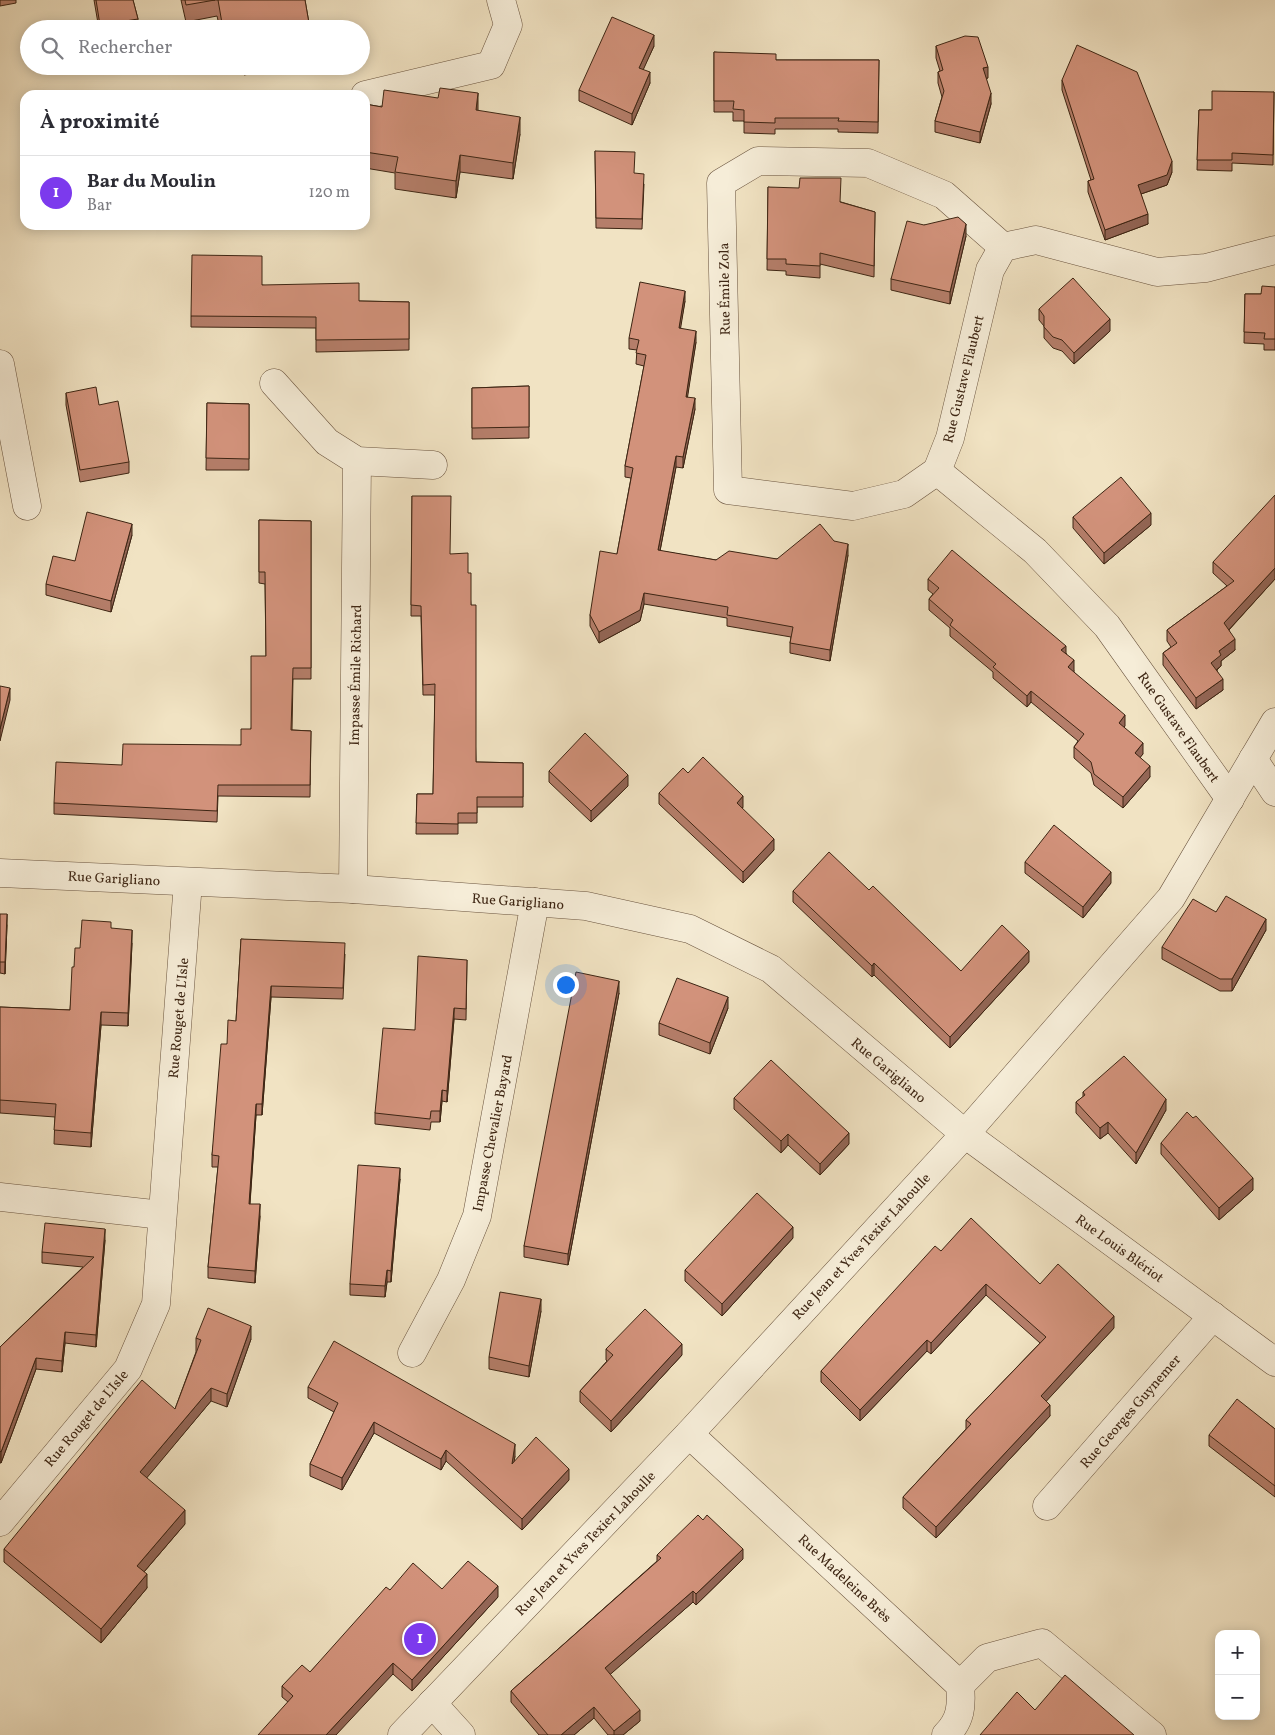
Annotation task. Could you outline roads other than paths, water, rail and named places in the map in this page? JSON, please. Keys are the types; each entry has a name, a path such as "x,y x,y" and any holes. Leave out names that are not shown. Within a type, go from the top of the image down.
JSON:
{"street":[{"path":"370,94 491,65 508,26 501,0"},
{"name":"Rue Émile Zola","path":"937,471 904,494 853,506 728,490 721,183 758,161 868,163 944,194 1003,247"},
{"path":"1003,247 1036,240 1157,272 1206,268 1275,250"},
{"name":"Rue Gustave Flaubert","path":"1003,247 990,270 950,438 937,471 1035,551 1107,626 1230,799"},
{"path":"0,364 27,506"},
{"path":"274,382 327,442 357,461 433,465"},
{"name":"Impasse Émile Richard","path":"353,889 357,461"},
{"name":"Rue Jean et Yves Texier Lahoulle","path":"402,1735 689,1434 965,1134 1170,898 1275,722"},
{"path":"1253,760 1275,792"},
{"name":"Rue Garigliano","path":"0,873 353,889 586,906 690,929 771,969 965,1134"},
{"name":"Rue Rouget de L'Isle","path":"0,1522 128,1369 156,1304 188,882"},
{"name":"Impasse Chevalier Bayard","path":"412,1353 451,1280 477,1216 535,902"},
{"name":"Rue Louis Blériot","path":"965,1134 1275,1362"},
{"path":"0,1197 162,1215"},
{"name":"Rue Georges Guynemer","path":"1047,1506 1213,1316"},
{"name":"Rue Madeleine Brès","path":"689,1434 960,1685"},
{"path":"946,1735 959,1718 962,1704 960,1685 987,1658 1042,1643 1152,1735"},
{"path":"432,1703 461,1735"}],"place":[{"name":"Bar du Moulin","path":"420,1639"}]}
